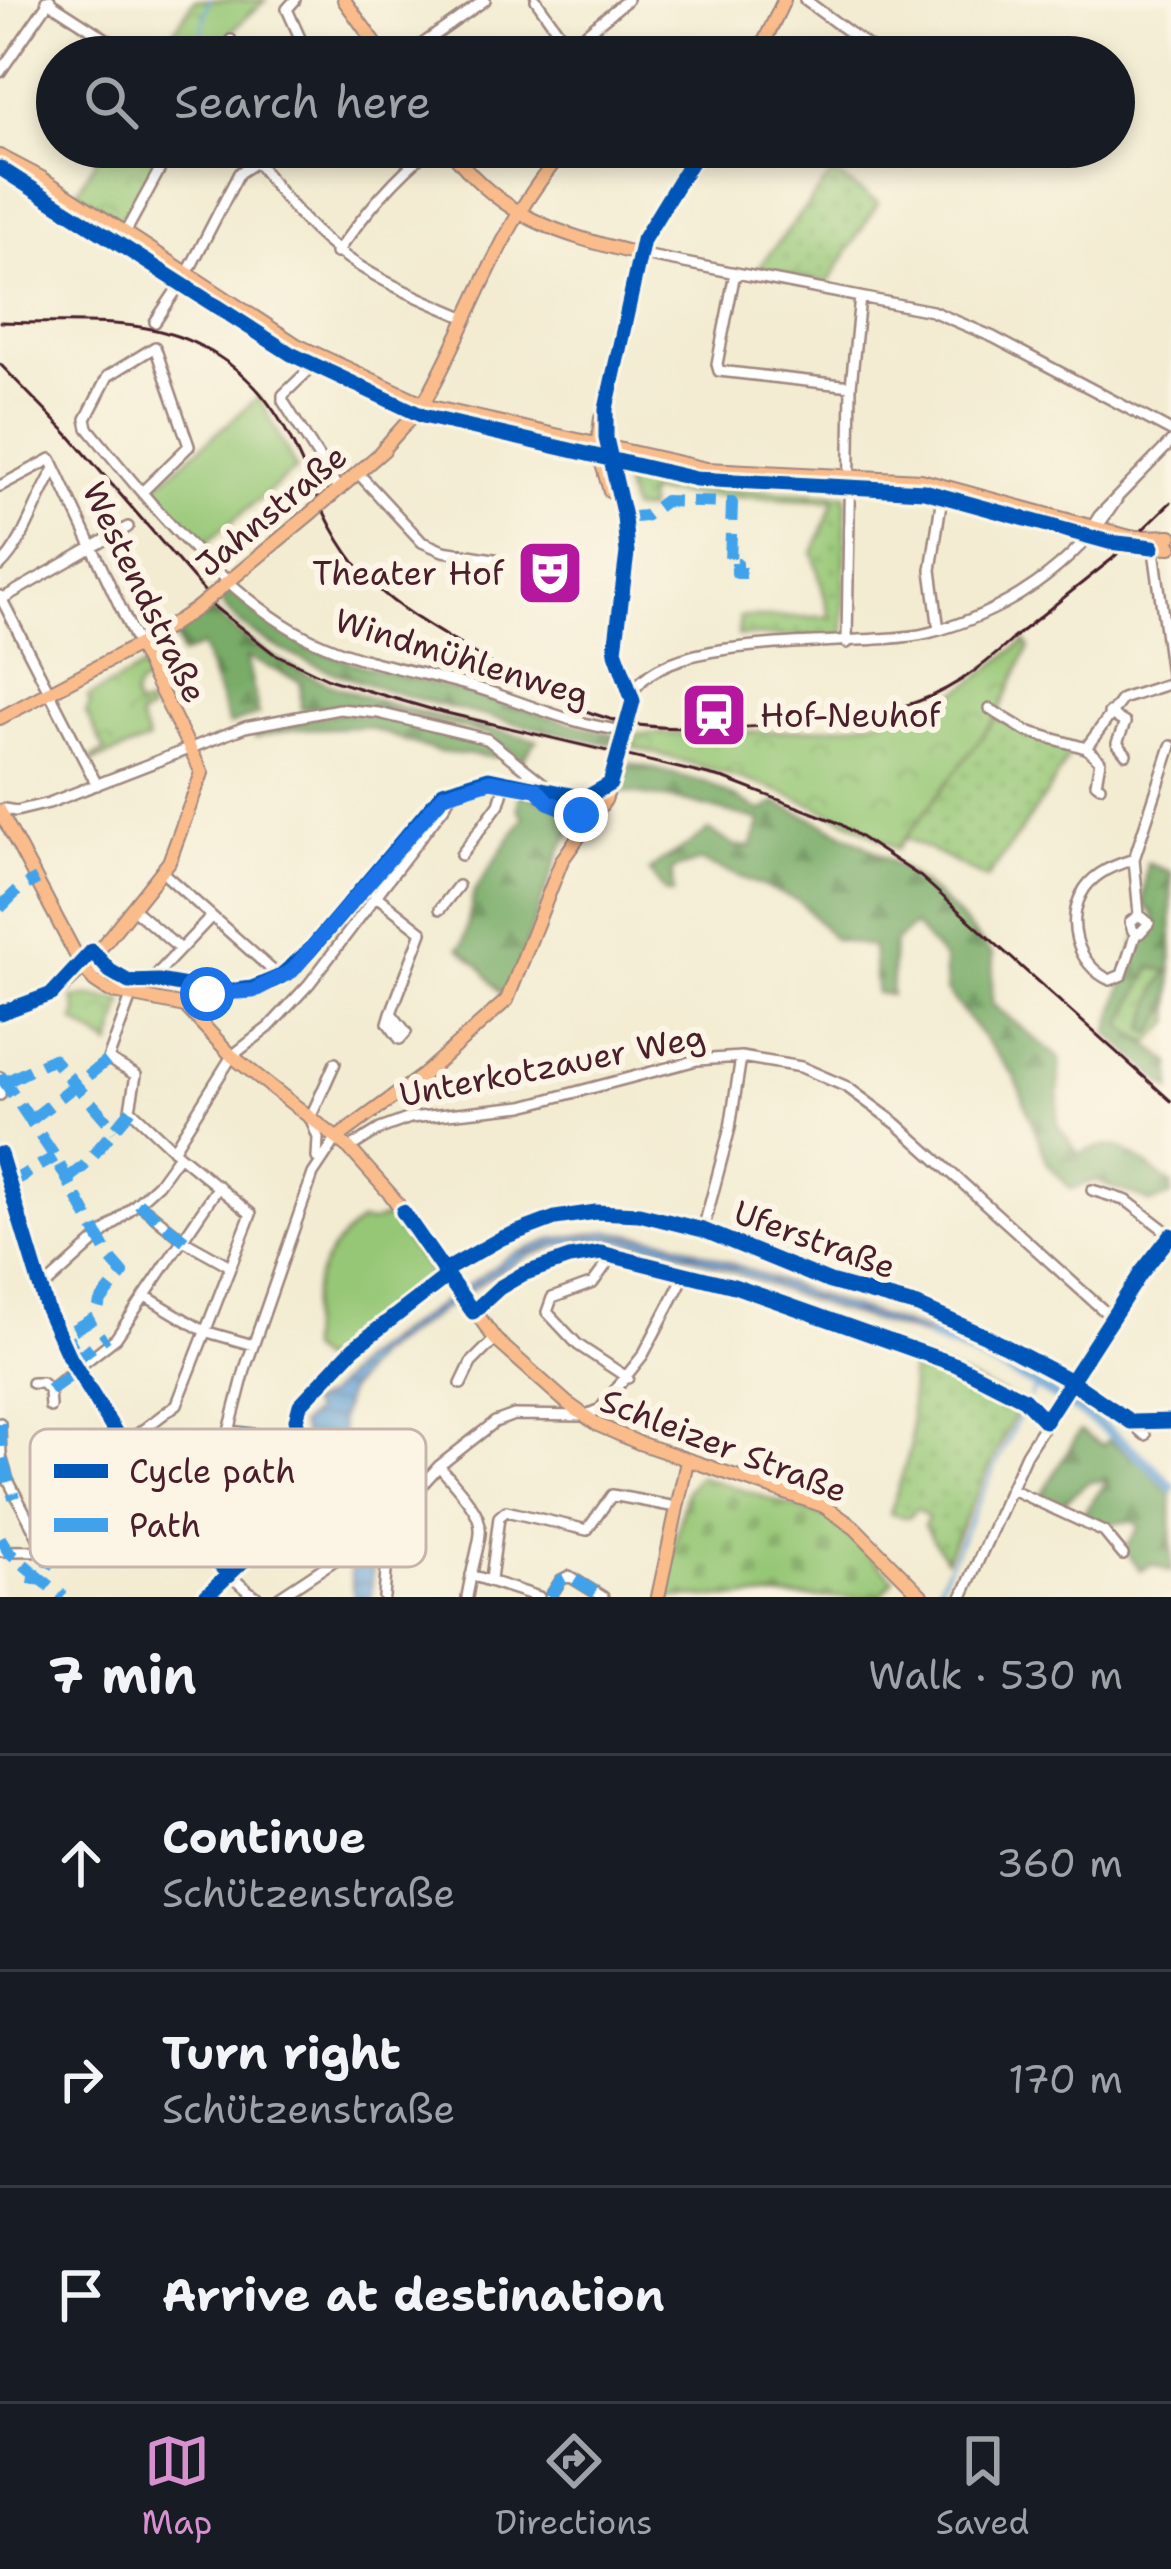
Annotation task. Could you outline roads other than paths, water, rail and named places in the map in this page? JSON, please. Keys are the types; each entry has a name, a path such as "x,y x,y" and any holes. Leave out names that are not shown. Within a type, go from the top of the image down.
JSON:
{"main road":[{"path":"767,36 784,0"},
{"path":"346,1 370,36"},
{"path":"0,156 125,233 313,366 422,410 604,453 722,471 924,480 1092,531"},
{"path":"0,168 297,345 422,410"},
{"path":"466,168 519,215 573,238 638,254"},
{"name":"Jahnstraße","path":"0,718 197,608 378,455 422,410 519,215 553,168"},
{"path":"343,1143 507,1000 562,860 601,808 614,779 632,694 615,650 627,570 626,533 604,453 605,422 638,254 687,168"},
{"path":"851,480 1171,547"},
{"path":"1139,542 1171,536"},
{"name":"Westendstraße","path":"138,645 191,748"},
{"path":"84,969 176,849 202,773 191,748"},
{"path":"2,808 84,969 109,991 130,989 185,1006 232,1056 343,1143 382,1184 495,1339 584,1416"},
{"name":"Schleizer Straße","path":"584,1416 687,1462 824,1506 855,1528 923,1597"},
{"path":"659,1451 682,1483"},
{"path":"658,1597 687,1462"}],"street":[{"path":"296,0 287,9 299,36"},
{"path":"461,0 469,11"},
{"path":"434,36 484,0"},
{"path":"536,0 562,36"},
{"path":"590,36 627,0"},
{"path":"805,0 854,36"},
{"path":"0,72 49,1 102,36"},
{"path":"125,233 161,168"},
{"path":"155,322 184,279 239,173 247,168"},
{"path":"262,168 308,227 336,253 463,325"},
{"path":"336,253 406,168"},
{"path":"638,254 932,311 1171,431"},
{"path":"735,273 719,371 851,386"},
{"path":"847,643 851,386 860,297"},
{"name":"Windmühlenweg","path":"142,492 190,446 154,347 108,376 86,419 89,430 142,492 225,584 326,646 493,693 624,738"},
{"path":"313,366 284,394 283,401 335,493"},
{"path":"632,694 644,676 663,664 754,645 847,643 939,630 1007,601 1046,579 1171,442"},
{"path":"0,486 53,464"},
{"path":"0,566 15,552 53,464"},
{"name":"Westendstraße","path":"53,464 138,645"},
{"path":"358,473 429,547 500,560"},
{"path":"939,630 931,570 942,496"},
{"path":"97,785 0,598 128,527"},
{"path":"1086,748 1109,713 1130,695 1171,678 1154,569 1139,542"},
{"path":"1154,569 1171,565"},
{"path":"2,808 27,809 241,728 296,714 351,709 480,736 558,794"},
{"path":"990,709 1026,731 1086,748 1100,761 1096,783 1100,786"},
{"path":"1109,713 1125,723 1117,743 1126,754"},
{"path":"1134,860 1103,871 1086,887 1075,922 1083,956 1102,976 1118,980 1136,933 1130,922 1139,915 1134,860 1171,746"},
{"path":"144,1429 177,1404 251,1212 176,1153 131,1110 137,1078 109,1059 130,989 154,983 226,994 253,991 281,978 306,959 439,799 451,792 484,781 585,799 614,779"},
{"path":"461,855 500,804 505,784"},
{"path":"536,789 548,802 579,813 584,828"},
{"path":"42,1289 162,1180 232,1056 282,1014 451,792"},
{"path":"12,828 27,809"},
{"path":"161,871 281,978"},
{"path":"440,909 458,886"},
{"path":"375,895 422,932 391,1013"},
{"path":"132,908 180,949"},
{"path":"154,983 156,975 211,917"},
{"path":"0,1013 55,996 84,969"},
{"path":"703,1229 730,1128 741,1057"},
{"name":"Unterkotzauer Weg","path":"343,1143 410,1118 523,1106 645,1070 697,1060 741,1057 801,1067 847,1087 959,1177 1112,1318"},
{"path":"231,1429 253,1345 313,1174 318,1138 309,1114 335,1063"},
{"path":"0,1077 1,1092"},
{"path":"313,1174 343,1143"},
{"path":"0,1154 42,1289 78,1371 113,1429"},
{"path":"50,1390 107,1348 147,1297 219,1186"},
{"path":"962,1597 1048,1416 1171,1235 1127,1202 1093,1190"},
{"path":"138,1203 184,1240 230,1266"},
{"name":"Uferstraße","path":"447,1275 520,1229 596,1212 639,1214 703,1229 830,1282 918,1306 986,1336 1145,1435"},
{"path":"608,1262 593,1283 552,1298 547,1312 578,1345 628,1378"},
{"path":"584,1416 609,1402 628,1378 687,1271"},
{"path":"147,1297 204,1331 253,1345"},
{"path":"460,1384 471,1363 495,1339"},
{"path":"32,1383 42,1383 50,1390 50,1407"},
{"name":"Schleizer Straße","path":"426,1480 504,1418 584,1416"},
{"path":"0,1423 8,1480 30,1522"},
{"path":"439,1466 481,1519 481,1539 466,1597"},
{"path":"1011,1489 1104,1532 1123,1555"},
{"path":"490,1579 502,1512 586,1530 612,1496 676,1507"},
{"path":"222,1567 257,1597"},
{"name":"Schleizer Straße","path":"279,1597 323,1567"},
{"path":"385,1597 387,1567"},
{"path":"471,1575 538,1597"},
{"path":"550,1597 569,1576 603,1597"}],"water":[{"path":"608,1231 669,1240 944,1337 942,1342 825,1306 670,1248 606,1239 556,1246 491,1276 376,1355 347,1392 341,1429 302,1429 300,1425 314,1412 308,1404 327,1396 363,1357 511,1255 555,1239"},
{"path":"350,1567 373,1567 371,1597 354,1597"}],"waterway":[{"path":"201,36 210,0"},
{"path":"931,1337 1060,1399 1120,1440 1171,1487"},
{"path":"1030,1397 1035,1387"},
{"path":"934,1597 1022,1410"}],"railway":[{"path":"0,322 136,326 188,340 213,353 267,401 326,517 374,585 421,621 514,677 613,720 721,728 812,722 891,709 962,680 1023,630"},
{"path":"0,364 68,434 211,599"},
{"path":"1012,639 1112,559 1171,502"},
{"path":"213,606 273,653 331,680 434,710 725,779 839,823 921,877 1171,1101"}],"place":[{"name":"Theater Hof","path":"550,573"},
{"name":"Hof-Neuhof","path":"714,715"}]}
